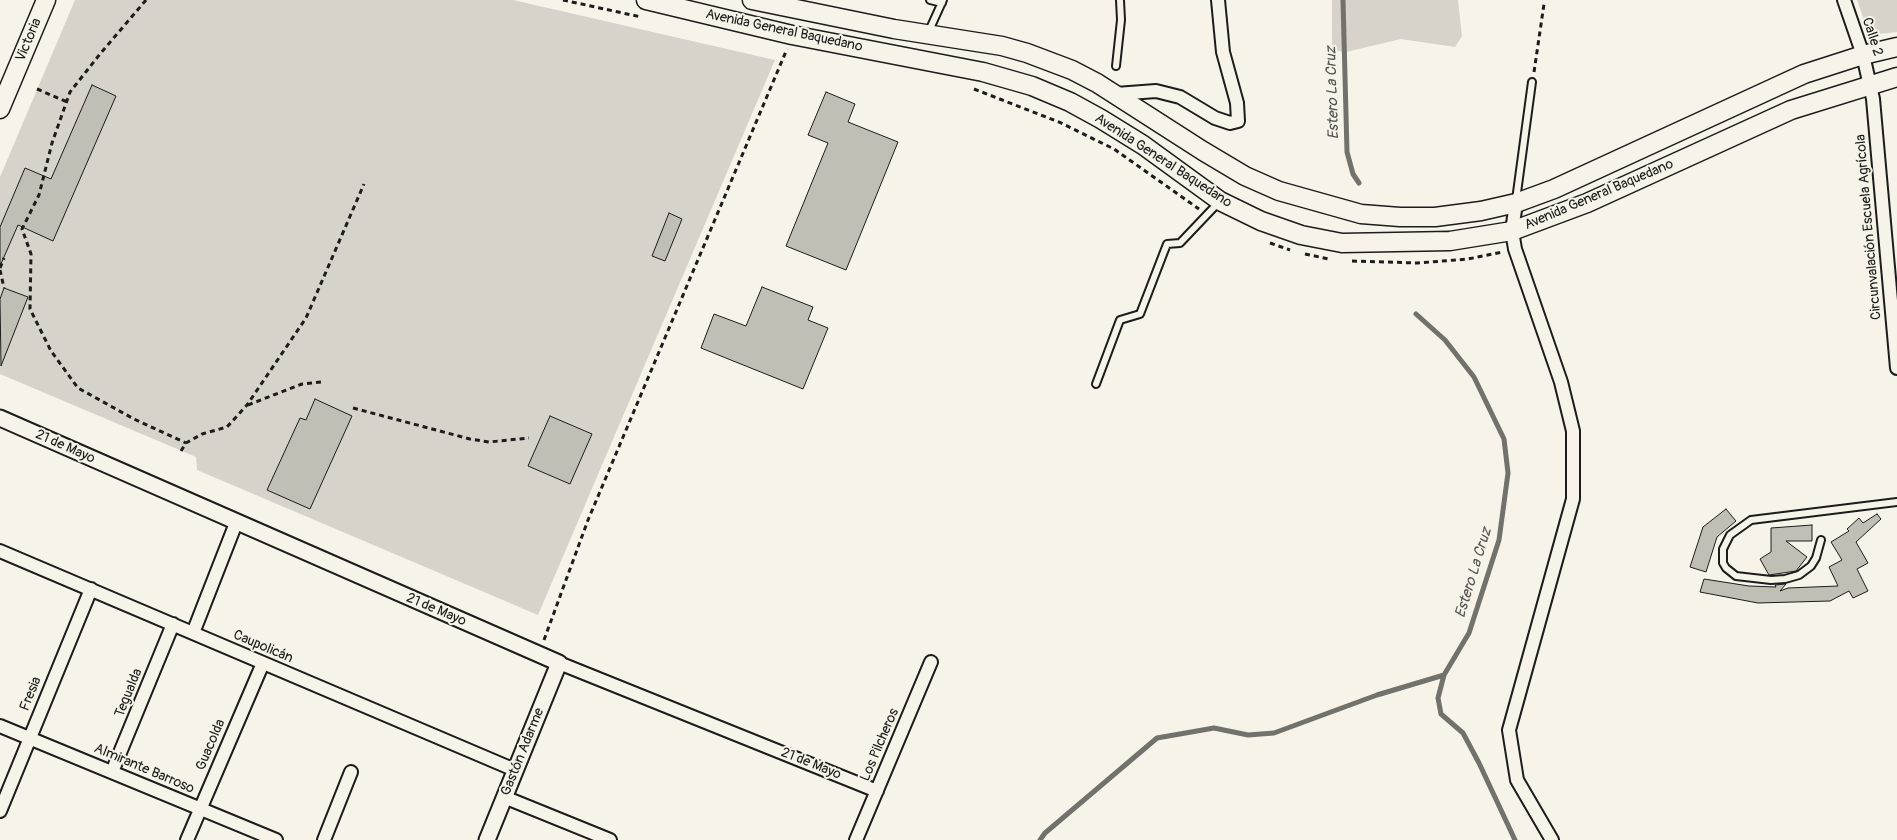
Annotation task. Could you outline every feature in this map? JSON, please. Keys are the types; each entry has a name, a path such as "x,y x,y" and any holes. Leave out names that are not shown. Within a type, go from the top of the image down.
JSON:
{"main road":[{"name":"Victoria","path":"0,109 46,0"},
{"name":"Avenida General Baquedano","path":"752,0 928,34 1002,46 1027,53 1072,70 1116,94 1245,176 1279,191 1361,214 1400,217 1435,217 1481,211 1516,202 1554,189 1804,74 1863,55 1897,47"},
{"name":"Avenida General Baquedano","path":"645,9 789,45 983,72 1032,86 1070,102 1101,119 1143,145 1220,201 1261,221 1301,236 1342,243 1450,241 1512,232 1588,203 1792,110 1897,76"}],"street":[{"path":"1116,94 1156,91 1180,97 1215,118 1230,123 1238,121 1237,104 1223,52 1218,0"},
{"name":"Calle 2","path":"1844,0 1863,55 1870,84"},
{"name":"Circunvalación Escuela Agrícola","path":"1870,84 1897,368"},
{"path":"1516,202 1512,232 1514,249 1561,382 1573,431 1573,499 1509,730 1517,780 1552,840"},
{"name":"21 de Mayo","path":"0,418 539,655 877,791"},
{"path":"193,633 236,523"},
{"name":"Caupolicán","path":"0,551 515,770"},
{"name":"Fresia","path":"0,811 91,590"},
{"name":"Tegualda","path":"112,772 173,624"},
{"name":"Los Pilcheros","path":"856,840 931,662"},
{"name":"Guacolda","path":"187,840 263,663"},
{"name":"Gastón Adarme","path":"486,840 559,663"},
{"name":"Almirante Barroso","path":"0,726 276,840"},
{"path":"324,840 351,772"},
{"path":"504,797 610,840"}],"lane":[{"path":"928,34 943,1 930,0"},
{"path":"1116,66 1121,20 1120,0"},
{"path":"1516,202 1532,82"},
{"path":"1096,384 1120,320 1140,314 1166,244 1180,243 1220,201"},
{"path":"1822,540 1811,566 1799,575 1792,577 1771,580 1736,576 1730,573 1723,563 1723,549 1730,535 1751,520 1897,502"}],"path":[{"path":"146,0 70,92 52,143 39,195 22,229 31,254 30,309 51,351 78,388 134,419 186,443"},
{"path":"563,0 645,9"},
{"path":"1532,82 1544,4"},
{"path":"539,655 588,520 789,45"},
{"path":"967,86 1059,122 1114,149 1208,215"},
{"path":"37,89 67,102"},
{"path":"181,451 186,443 202,434 227,427 247,405 306,318 364,184"},
{"path":"1269,243 1293,251"},
{"path":"1343,260 1418,262 1468,259 1514,249"},
{"path":"1301,253 1334,259"},
{"path":"4,258 0,269 4,288"},
{"path":"247,405 302,384 322,382"},
{"path":"353,408 470,439 489,442 529,438"}],"shaded area":[{"path":"75,0 513,0 775,60 538,615 197,470 196,457 0,374 0,177"},
{"path":"1332,0 1458,0 1462,36 1455,47 1401,39 1346,52 1332,50"},
{"path":"1857,0 1897,0 1897,32 1879,34 1865,23"}],"building":[{"path":"92,85 116,96 53,241 18,225 0,266 0,227 25,168 51,179"},
{"path":"826,92 855,104 848,122 898,142 846,270 786,246 828,143 808,135"},
{"path":"669,213 682,219 665,261 652,256"},
{"path":"762,287 813,307 808,320 828,328 803,389 701,348 714,314 746,326"},
{"path":"4,288 28,297 1,366 0,299"},
{"path":"315,399 352,416 310,509 267,490 300,418 306,420"},
{"path":"550,416 592,434 570,484 528,466"},
{"path":"1726,509 1736,521 1717,537 1706,572 1690,567 1703,527"},
{"path":"1877,514 1881,519 1856,542 1868,563 1857,569 1868,591 1853,598 1849,591 1830,601 1758,603 1700,592 1704,579 1749,586 1776,587 1775,585 1786,584 1780,591 1788,588 1838,586 1829,567 1842,560 1831,542 1849,531 1847,529 1859,518 1863,523"},
{"path":"1812,525 1812,541 1786,541 1807,557 1796,571 1769,575 1760,559 1771,552 1771,528"}],"waterway":[{"name":"Estero La Cruz","path":"1343,0 1347,152 1353,174 1359,183"},
{"name":"Estero La Cruz","path":"1416,314 1445,340 1474,377 1504,439 1508,473 1499,540 1469,633 1444,675 1438,698 1441,714 1463,733 1515,840"},
{"path":"1040,840 1045,833 1157,738 1214,728 1248,735 1274,733 1377,695 1444,675"}]}
